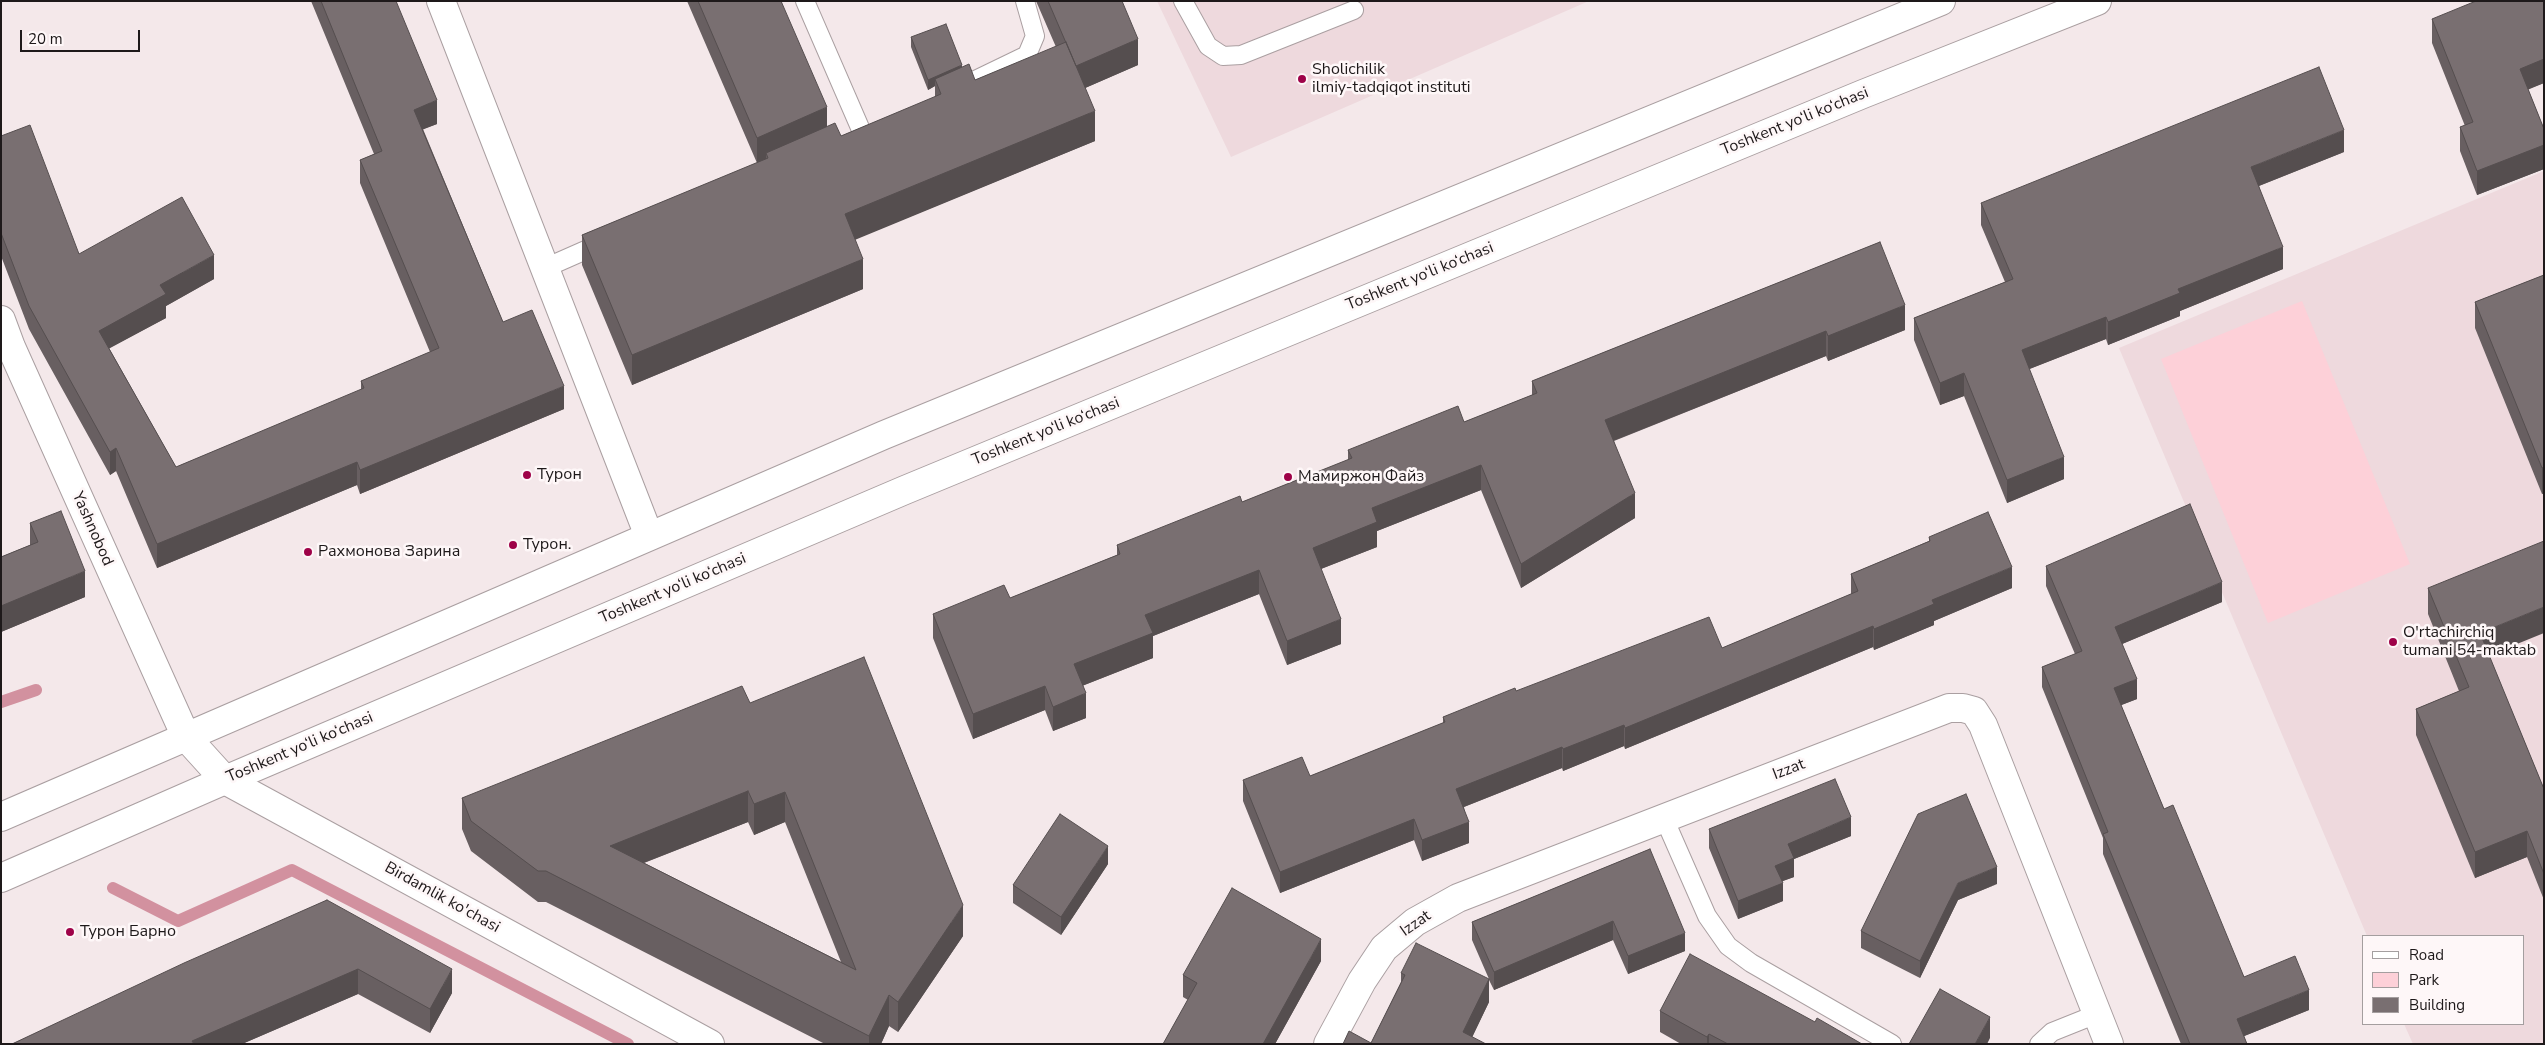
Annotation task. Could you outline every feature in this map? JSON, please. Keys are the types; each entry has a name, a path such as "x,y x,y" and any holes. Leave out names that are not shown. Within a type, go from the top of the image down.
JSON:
{"main road":[{"path":"441,1 649,536"},
{"path":"1,817 884,435 1941,1"},
{"name":"Toshkent yo‘li ko‘chasi","path":"1,878 225,780 914,486 1863,94 2098,1"},
{"name":"Yashnobod","path":"1,320 11,347 186,737"},
{"name":"Izzat","path":"1328,1044 1362,980 1384,948 1415,922 1458,898 1948,708 1963,708 1974,711 1983,725 2109,1044"},
{"name":"Birdamlik ko'chasi","path":"186,737 225,780 710,1044"}],"lane":[{"path":"805,1 861,130"},
{"path":"953,90 1027,56 1034,36 1025,1"},
{"path":"1184,1 1208,46 1223,56 1240,55 1354,10"},
{"path":"843,138 880,122"},
{"path":"545,268 617,236"},
{"path":"1664,818 1707,916 1728,946 1752,963 1892,1044"},
{"path":"2039,1044 2052,1032 2098,1014"}],"shaded area":[{"name":"Sholichilik ilmiy-tadqiqot instituti","path":"1157,1 1589,1 1231,157"},
{"name":"O'rtachirchiq tumani 54-maktab","path":"2544,171 2544,1044 2413,1044 2404,1025 2525,1025 2525,935 2367,935 2119,348"}],"green space":[{"path":"2302,301 2410,564 2268,623 2161,359"}],"building":[{"path":"321,1 396,1 437,100 414,110 503,322 532,310 564,386 360,470 357,462 157,544 116,448 110,452 29,306 1,233 1,136 30,125 79,254 182,197 214,255 160,285 166,294 99,331 176,467 364,388 361,381 439,348 360,160 382,151"},
{"path":"698,1 781,1 827,107 757,138"},
{"path":"1048,1 1122,1 1138,39 1076,66"},
{"path":"2476,1 2544,1 2544,59 2520,69 2544,129 2544,145 2477,171 2460,127 2473,122 2432,19"},
{"path":"946,24 962,65 928,80 911,37"},
{"path":"1066,42 1095,111 845,214 863,259 632,355 582,235 768,158 766,153 835,123 841,136 941,94 935,79 969,64 975,80"},
{"path":"2319,67 2344,130 2251,167 2283,247 2178,289 2180,293 2108,322 2106,317 2022,350 2064,457 2007,480 1964,373 1940,383 1914,318 2013,279 1981,203"},
{"path":"1880,242 1905,305 1828,336 1826,331 1605,420 1635,493 1521,564 1481,465 1372,508 1377,522 1313,548 1341,619 1287,641 1259,570 1145,615 1153,633 1074,664 1086,693 1053,707 1045,686 973,714 933,614 1004,585 1010,598 1120,554 1117,545 1240,496 1242,502 1352,458 1348,450 1458,406 1464,422 1537,393 1532,381"},
{"path":"2544,275 2544,467 2542,468 2475,302"},
{"path":"2190,504 2222,582 2115,627 2137,679 2114,688 2164,809 2173,805 2244,977 2295,956 2309,990 2237,1019 2247,1044 2190,1044 2103,834 2108,832 2042,667 2082,651 2046,566"},
{"path":"61,511 85,571 1,606 1,557 38,542 30,523"},
{"path":"1988,512 2012,567 1932,600 1934,604 1874,629 1873,626 1625,728 1624,725 1563,749 1562,747 1456,789 1469,822 1422,840 1414,819 1280,872 1243,780 1302,757 1310,776 1445,722 1443,717 1515,688 1516,691 1709,617 1722,648 1858,591 1851,574 1930,541 1929,537"},
{"path":"2544,541 2544,607 2480,633 2544,789 2544,874 2527,831 2475,852 2416,709 2469,687 2428,588"},
{"path":"864,657 963,905 898,1002 889,995 869,1036 546,871 538,871 471,821 462,798 742,686 750,703","holes":["748,791 754,804 785,792 856,970 610,846"]},
{"path":"1835,779 1851,817 1788,844 1794,858 1775,866 1783,883 1738,901 1709,829"},
{"path":"1966,794 1997,867 1958,883 1920,961 1861,931 1918,814"},
{"path":"1060,814 1108,846 1061,917 1013,885"},
{"path":"1650,849 1685,933 1628,956 1613,921 1494,972 1472,922"},
{"path":"1232,888 1321,939 1263,1044 1163,1044 1197,983 1183,975"},
{"path":"327,900 452,969 430,1009 358,969 192,1041 194,1044 12,1044 184,963"},
{"path":"1416,943 1489,979 1463,1032 1486,1044 1343,1044 1349,1031 1371,1043 1405,975 1401,973"},
{"path":"1690,954 1815,1022 1817,1018 1862,1044 1728,1044 1709,1034 1707,1037 1660,1011"},
{"path":"1940,989 1990,1017 1975,1044 1909,1044"}],"waterway":[{"path":"1,702 36,690"},
{"path":"113,888 178,921 292,870 628,1044"}],"place":[{"name":"Sholichilik ilmiy-tadqiqot instituti","path":"1302,79"},
{"name":"Турон","path":"527,475"},
{"name":"Мамиржон Файз","path":"1288,477"},
{"name":"Турон.","path":"513,545"},
{"name":"Рахмонова Зарина","path":"308,552"},
{"name":"O'rtachirchiq tumani 54-maktab","path":"2393,642"},
{"name":"Турон Барно","path":"70,932"}]}
